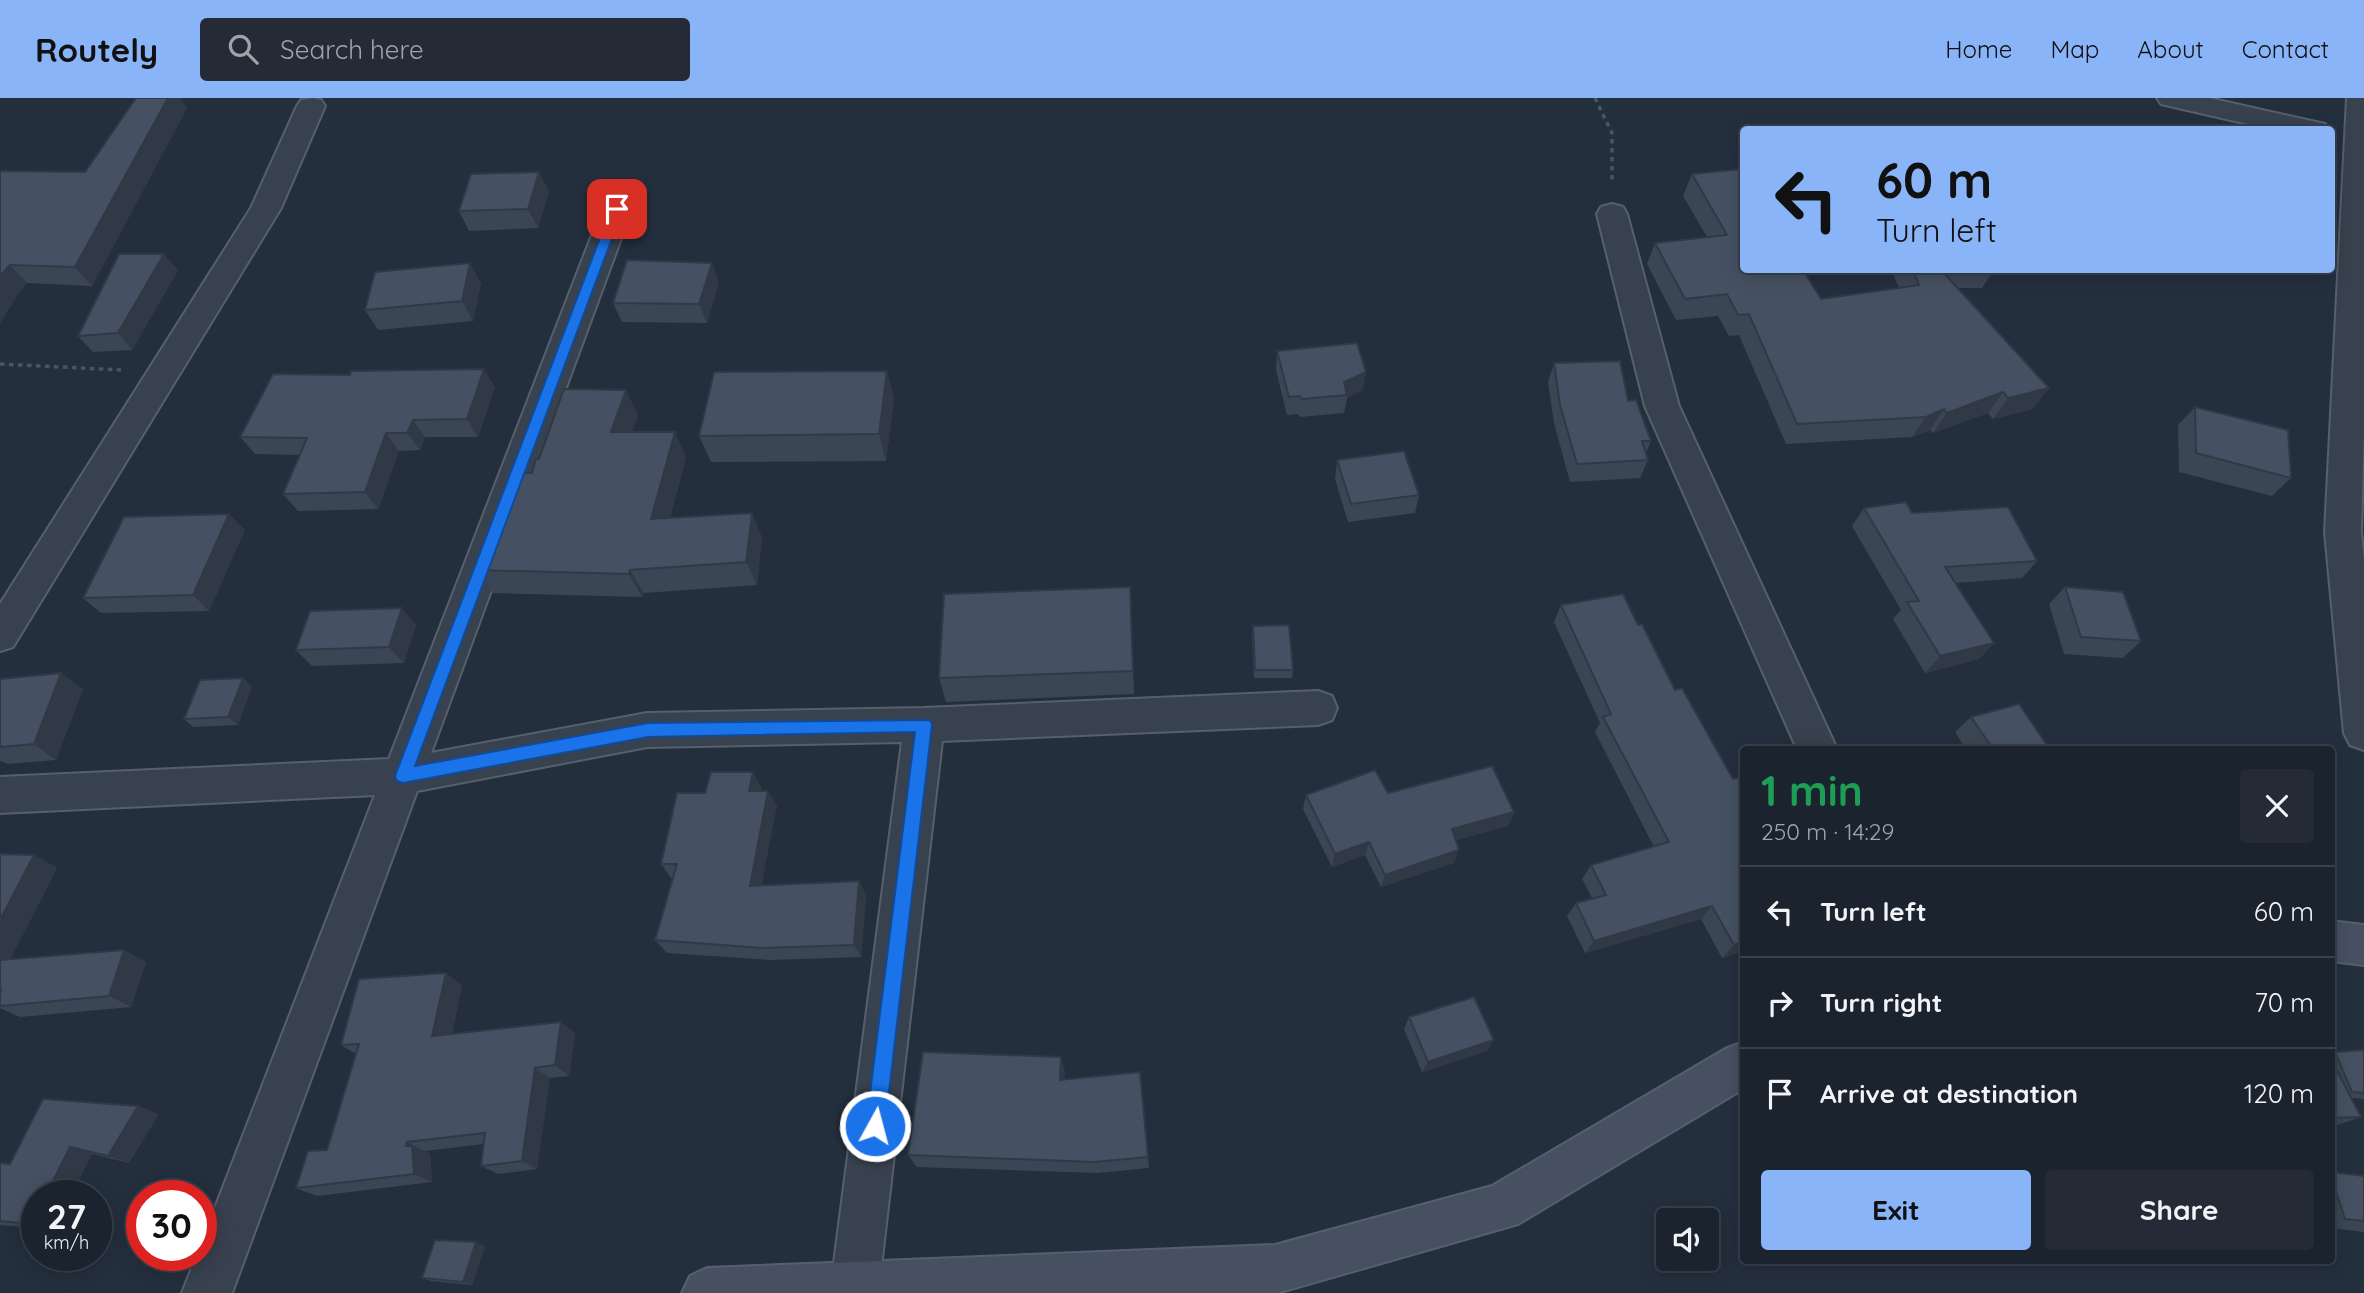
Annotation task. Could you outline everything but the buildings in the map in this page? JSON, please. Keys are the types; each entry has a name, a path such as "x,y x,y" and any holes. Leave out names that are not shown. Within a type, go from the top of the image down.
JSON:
{"street":[{"path":"2171,98 2297,126"},
{"path":"2361,98 2345,136 2354,536 2364,733"},
{"path":"0,636 265,208 311,106"},
{"path":"207,1293 617,209"},
{"path":"1612,214 1662,406 1816,746"},
{"path":"0,795 403,776 648,730 924,725 1318,708"},
{"path":"856,1286 924,725"},
{"path":"2335,941 2364,945"},
{"path":"707,1293 856,1286 1258,1281 1501,1207 1740,1065"}],"path":[{"path":"1595,98 1612,133 1612,214"},
{"path":"0,364 164,372"}],"route":[{"path":"617,209 403,776 648,730 924,725 875,1126"}]}
